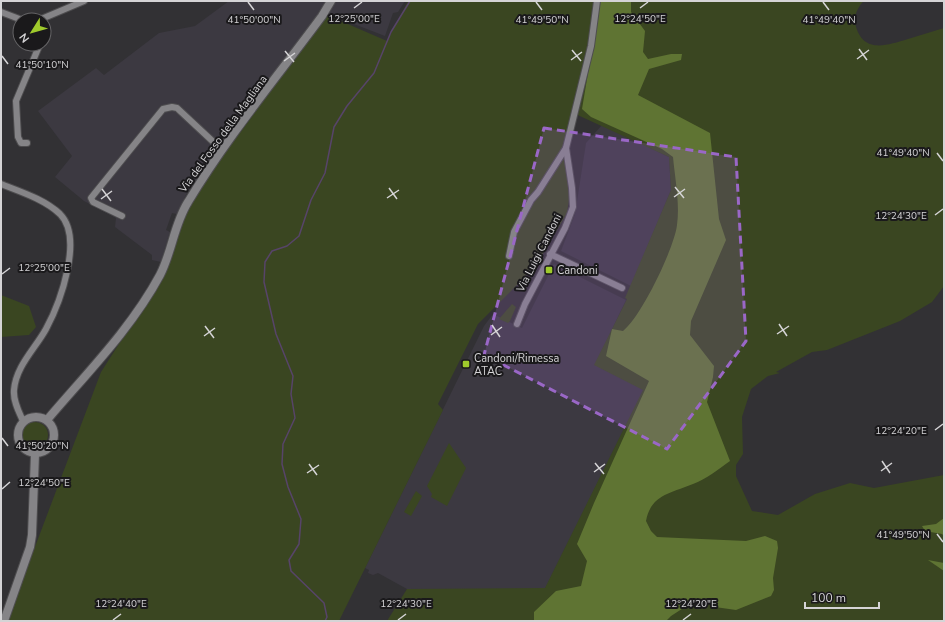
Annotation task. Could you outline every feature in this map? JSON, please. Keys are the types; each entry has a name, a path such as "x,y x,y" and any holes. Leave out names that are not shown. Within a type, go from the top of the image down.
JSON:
{"street":[{"path":"52,15 84,1"},
{"name":"Via del Fosso della Magliana","path":"47,420 110,346 150,291 160,274 186,204 222,150 322,16 330,1"},
{"name":"Via Luigi Candoni","path":"517,324 550,254 565,228 573,207 572,188 566,148 591,46 597,1"},
{"path":"1,12 12,16"},
{"path":"27,143 22,143 18,137 16,101 37,52"},
{"path":"122,216 94,202 90,198 164,109 172,107 177,108 222,150"},
{"path":"508,256 514,232 530,200 538,192 566,148"},
{"path":"1,184 38,200 55,210 67,224 70,240 68,266 53,315 43,334 20,369 16,382 14,400 23,421"},
{"path":"550,254 622,288"},
{"path":"34,416 47,420 53,430 53,441 47,450 35,454 23,449 17,438 23,421 34,416"},
{"path":"4,621 30,547 32,535 35,454"}],"highlighted area":[{"path":"544,128 736,157 746,341 667,449 484,355"}],"shaded area":[{"path":"229,1 326,1 321,12 187,193 177,214 172,213 166,230 170,232 161,262 152,260 152,255 115,227 116,218 84,201 55,177 72,156 38,111 96,68 104,75 159,33 195,26"},
{"path":"334,1 405,1 398,12 393,13 385,36 328,14"},
{"path":"602,125 669,157 671,190 631,286 561,251 575,214 586,143"},
{"path":"554,264 626,300 596,363 644,389 545,589 407,589 378,573 373,575 368,573 369,570 365,568 484,326 493,314 522,328"}],"green space":[{"path":"408,1 864,1 857,11 855,23 858,33 863,40 869,44 891,44 944,28 944,286 932,302 900,321 827,350 812,352 776,372 780,373 768,376 751,389 742,417 743,454 736,465 736,476 752,511 778,515 815,494 850,483 874,488 944,475 944,621 387,621 407,589 545,588 643,390 594,365 627,299 625,298 671,190 669,157 571,112 565,146 570,193 567,213 541,257 521,281 478,324 438,404 443,410 339,621 7,621 101,372 158,283 185,211 197,191 327,15 387,41"},
{"path":"600,1 631,1 631,12 645,31 643,52 648,59 671,54 682,54 681,60 649,69 638,95 710,133 719,219 726,240 691,321 690,335 714,366 707,402 730,461 703,479 670,493 658,500 652,505 646,521 651,531 657,537 746,541 765,536 777,541 778,548 773,578 774,590 771,596 736,610 715,607 703,601 688,605 666,621 534,621 534,612 556,591 581,586 587,561 577,544 649,381 606,356 612,329 623,331 639,312 656,282 670,250 675,236 678,217 678,200 673,157 662,149 591,117 582,109"},
{"path":"1,295 29,306 36,327 29,335 1,337"},
{"path":"512,304 516,307 510,321 508,323 499,319"},
{"path":"35,422 45,425 48,435 45,445 35,448 25,445 22,435 25,425"},
{"path":"449,443 466,468 447,506 431,497 432,494 427,486"},
{"path":"416,491 422,496 411,516 404,512"},
{"path":"944,518 944,536 942,534 925,531 922,526 936,524"},
{"path":"928,560 944,563 944,571"}],"waterway":[{"path":"325,621 327,617 324,603 291,571 289,560 299,544 301,519 288,487 282,464 283,444 295,418 291,394 293,376 276,334 264,282 265,262 272,251 287,246 299,236 311,200 325,173 334,127 347,106 374,73 391,32 410,1"}],"place":[{"name":"Candoni","path":"549,270"},
{"name":"Candoni/Rimessa ATAC","path":"466,364"}]}
